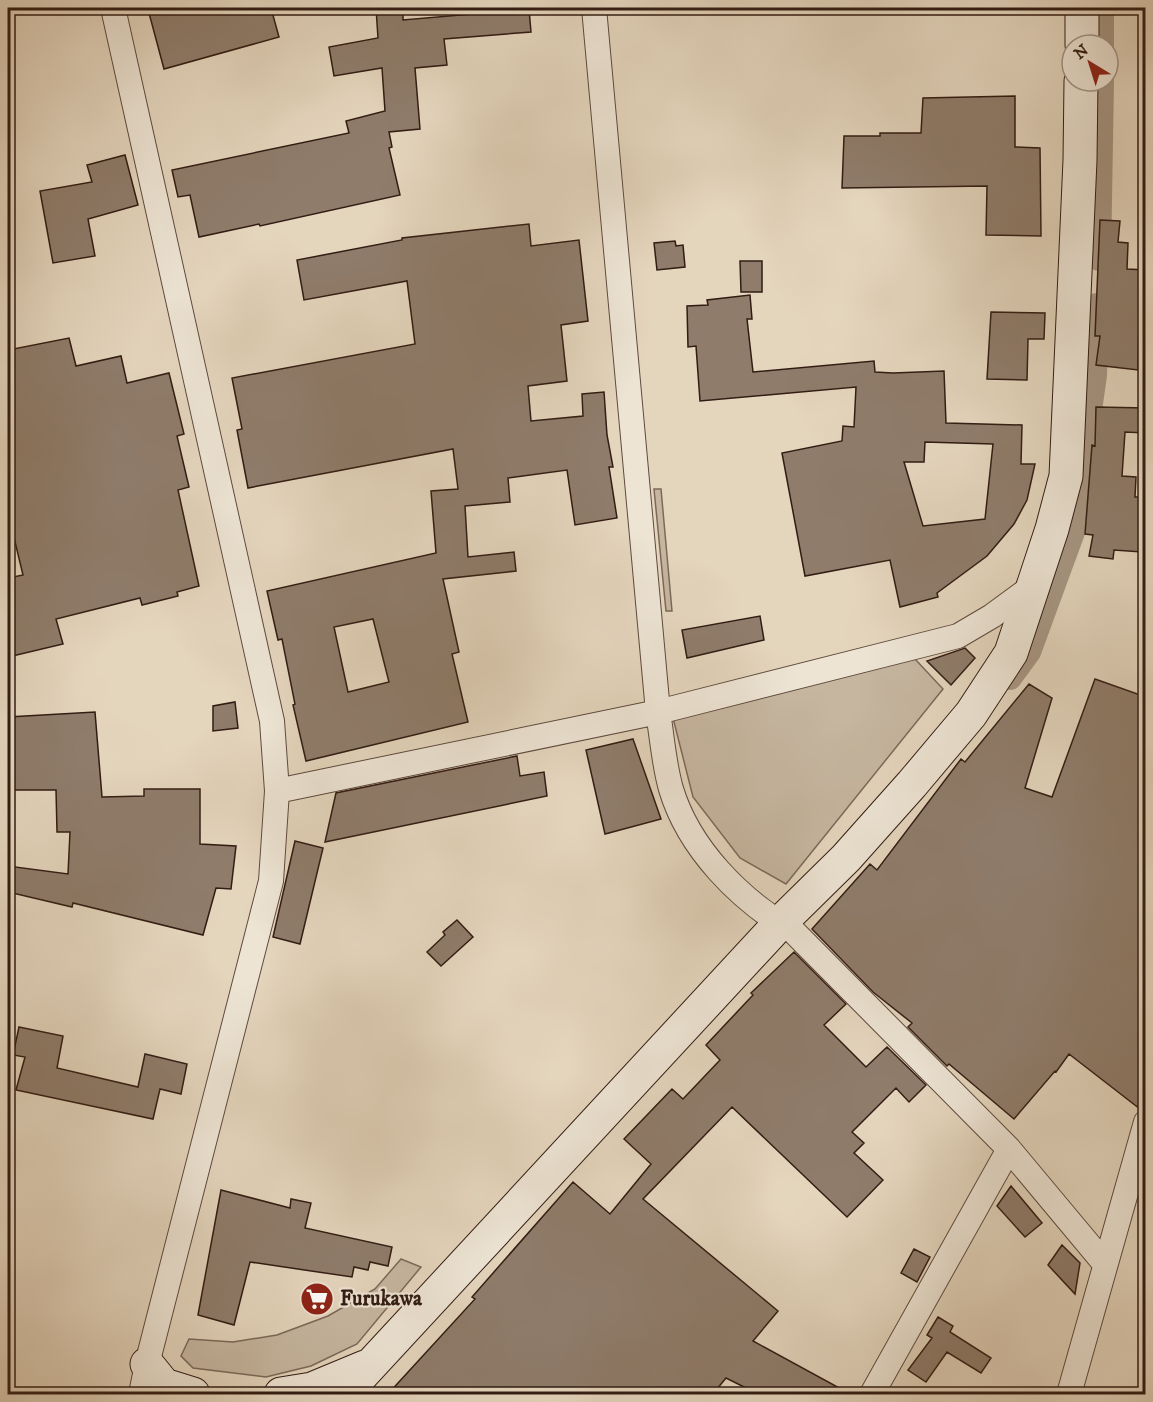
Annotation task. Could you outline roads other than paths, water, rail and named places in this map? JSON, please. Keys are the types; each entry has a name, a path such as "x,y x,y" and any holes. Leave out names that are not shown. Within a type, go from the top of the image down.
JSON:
{"street":[{"path":"113,8 272,721 277,791 271,881 144,1379 193,1395"},
{"path":"594,8 658,711 671,788 680,813 695,840 719,870 755,906 793,931 1009,1149 1105,1264"},
{"path":"1082,8 1082,33"},
{"path":"344,1395 780,923 846,858 971,714 1011,653 1052,529 1066,476 1081,93"},
{"path":"277,791 658,711 958,636 993,616 1034,585"},
{"path":"1069,1395 1146,1122"},
{"path":"872,1395 1009,1149"},
{"path":"281,1395 312,1389 373,1364"}],"waterway":[{"path":"1102,8 1102,33"},
{"path":"1099,259 1102,93"},
{"path":"1010,678 1029,652 1073,532 1095,375 1097,305"}],"place":[{"name":"Furukawa","path":"317,1299"}]}
